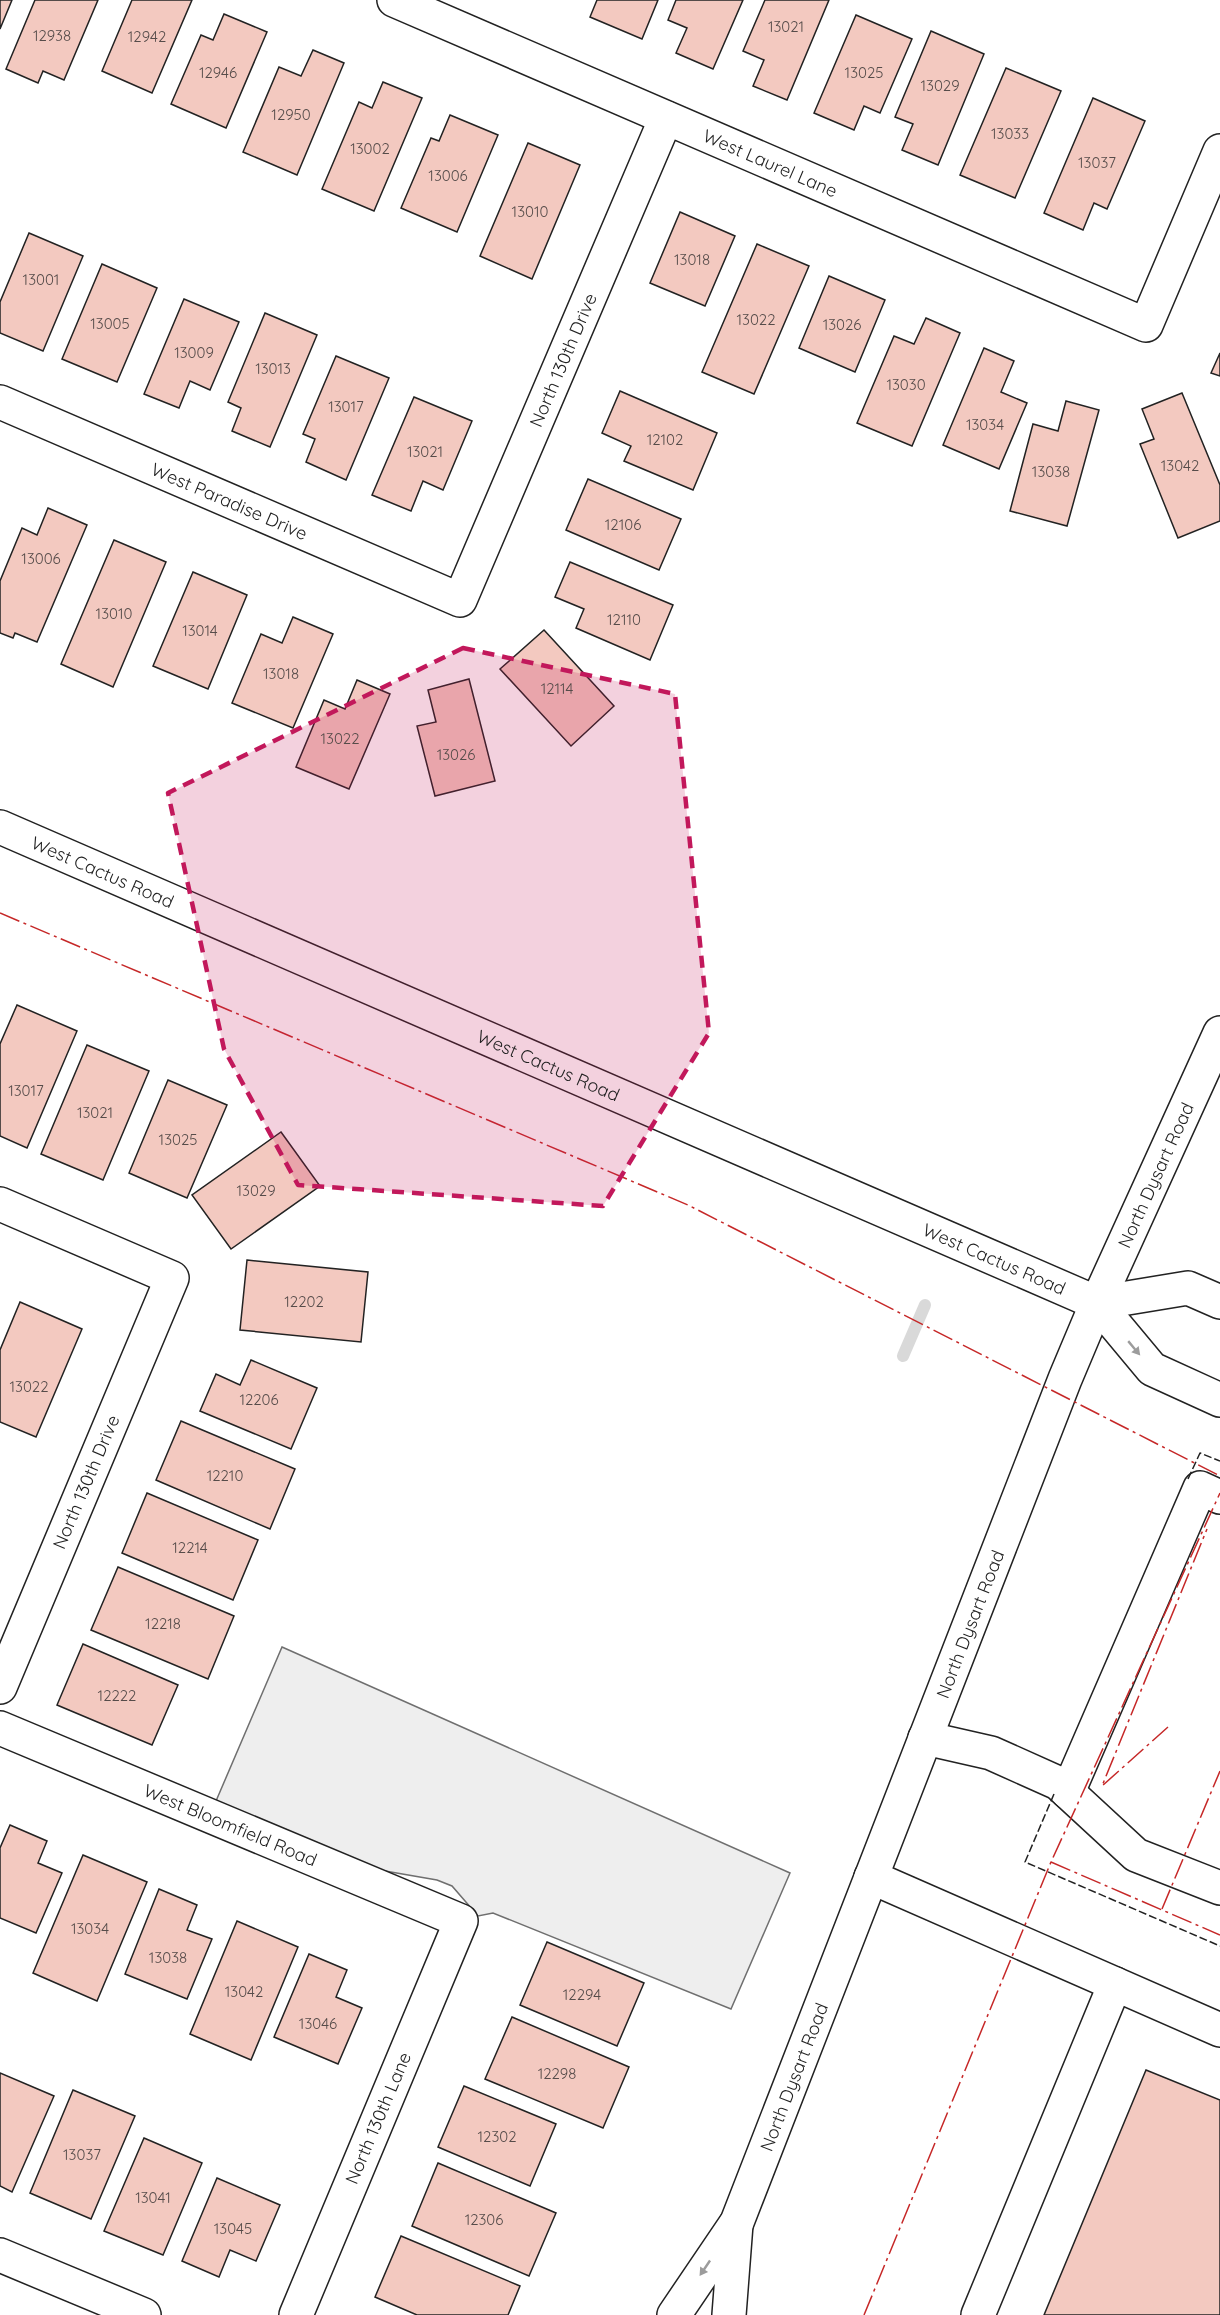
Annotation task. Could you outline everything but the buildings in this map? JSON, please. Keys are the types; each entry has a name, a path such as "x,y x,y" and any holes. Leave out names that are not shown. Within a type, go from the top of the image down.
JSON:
{"street":[{"name":"West Laurel Lane","path":"394,0 1146,325 1220,151"},
{"name":"North 130th Drive","path":"460,600 666,118"},
{"name":"West Paradise Drive","path":"0,402 460,600"},
{"name":"West Cactus Road","path":"0,827 1097,1303 1152,1369 1220,1400"},
{"name":"North Dysart Road","path":"674,2315 737,2222 1065,1379 1097,1303 1220,1033"},
{"name":"North 130th Drive","path":"0,1204 172,1278 0,1687"},
{"path":"1097,1303 1188,1288 1220,1302"},
{"path":"1068,1792 1200,1488 1220,1497"},
{"name":"West Bloomfield Road","path":"0,1728 461,1921"},
{"path":"925,1738 991,1753 1059,1783 1136,1855 1220,1888"},
{"path":"871,1877 1220,2030"},
{"name":"North 130th Lane","path":"296,2315 461,1921"},
{"path":"978,2315 1115,1984"},
{"name":"North Dysart Road","path":"729,2315 737,2222"},
{"path":"0,2254 144,2315"}],"highlighted area":[{"path":"463,648 675,694 709,1033 603,1206 298,1185 224,1049 168,793"}],"shaded area":[{"path":"282,1647 790,1873 731,2009 493,1913 478,1916 452,1886 437,1880 362,1867 216,1801"}],"waterway":[{"path":"903,1356 925,1305"}],"fence":[{"path":"1188,1479 1200,1453 1220,1461"},
{"path":"1054,1794 1025,1862 1220,1946"}],"power":[{"path":"0,913 688,1205 1220,1476"},
{"path":"864,2315 1051,1862 1220,1493"},
{"path":"1168,1727 1102,1786 1207,1529"},
{"path":"1162,1909 1220,1771"},
{"path":"1051,1862 1220,1935"}]}
